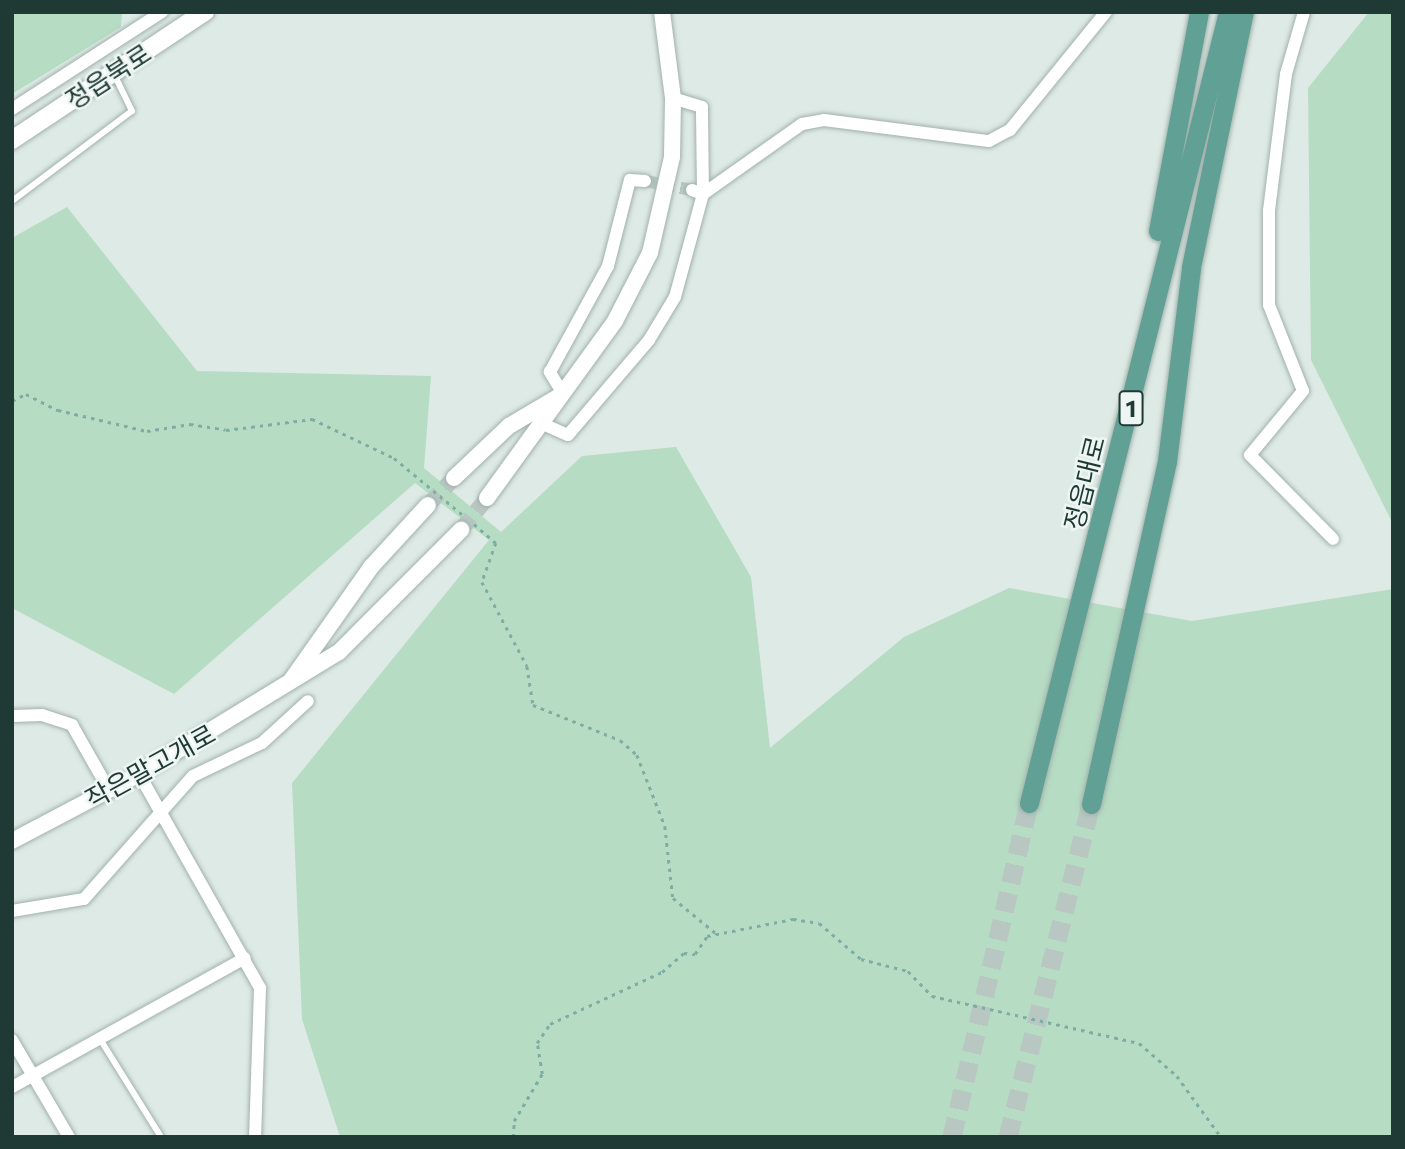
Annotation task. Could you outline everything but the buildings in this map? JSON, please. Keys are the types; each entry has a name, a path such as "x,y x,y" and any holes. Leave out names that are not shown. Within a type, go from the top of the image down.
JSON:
{"main road":[{"name":"정읍북로","path":"12,140 205,12"},
{"path":"1138,381 1135,337 1199,12"},
{"name":"정읍대로","path":"1030,803 1138,381 1228,12"},
{"name":"1","path":"1091,804 1167,461 1191,267 1244,12"},
{"path":"1191,267 1256,12"}],"street":[{"path":"12,109 162,12"},
{"path":"486,498 543,424 615,321 650,253 668,186 673,98 662,12"},
{"path":"698,192 802,124 824,120 989,141 1010,130 1106,12"},
{"path":"1304,12 1286,74 1269,210 1269,305 1303,391 1250,455 1333,539"},
{"path":"543,424 568,435 649,340 675,297 698,192 702,107 673,98"},
{"path":"564,394 550,372 608,266 630,180 645,181"},
{"path":"454,478 509,426 564,394"},
{"name":"작은말고개로","path":"286,688 371,567 429,505"},
{"name":"작은말고개로","path":"12,841 139,774 286,688 378,619 461,530"},
{"path":"12,911 84,899 201,770 262,743 308,701"},
{"path":"12,716 42,715 72,726 109,790"},
{"path":"139,774 260,988 255,1137"},
{"path":"12,1087 245,958"},
{"path":"12,1040 69,1137"}],"lane":[{"path":"12,201 132,111 113,73"},
{"path":"100,1039 161,1137"}],"path":[{"path":"12,401 26,394 58,410 147,431 190,424 226,430 313,419 394,458 496,542 482,582 527,666 533,705 620,740 637,755 665,826 673,898 718,935"},
{"path":"513,1137 514,1121 542,1074 537,1043 551,1024 662,972 684,953 695,954 707,936 753,923 818,923 860,960 908,971 932,996 1139,1043 1177,1076 1221,1137"}],"green space":[{"path":"12,12 122,12 121,27 12,94"},
{"path":"1369,12 1393,12 1393,524 1311,360 1308,88"},
{"path":"67,207 197,371 431,376 424,468 501,532 582,456 676,447 751,577 770,748 904,637 1009,588 1192,621 1393,589 1393,1137 340,1137 302,1019 292,783 489,540 415,483 174,694 12,608 12,238"}],"tunnel":[{"path":"645,181 692,190"},
{"path":"428,505 454,478"},
{"path":"461,530 487,498"},
{"path":"952,1137 1029,803"},
{"path":"1008,1137 1091,804"}]}
